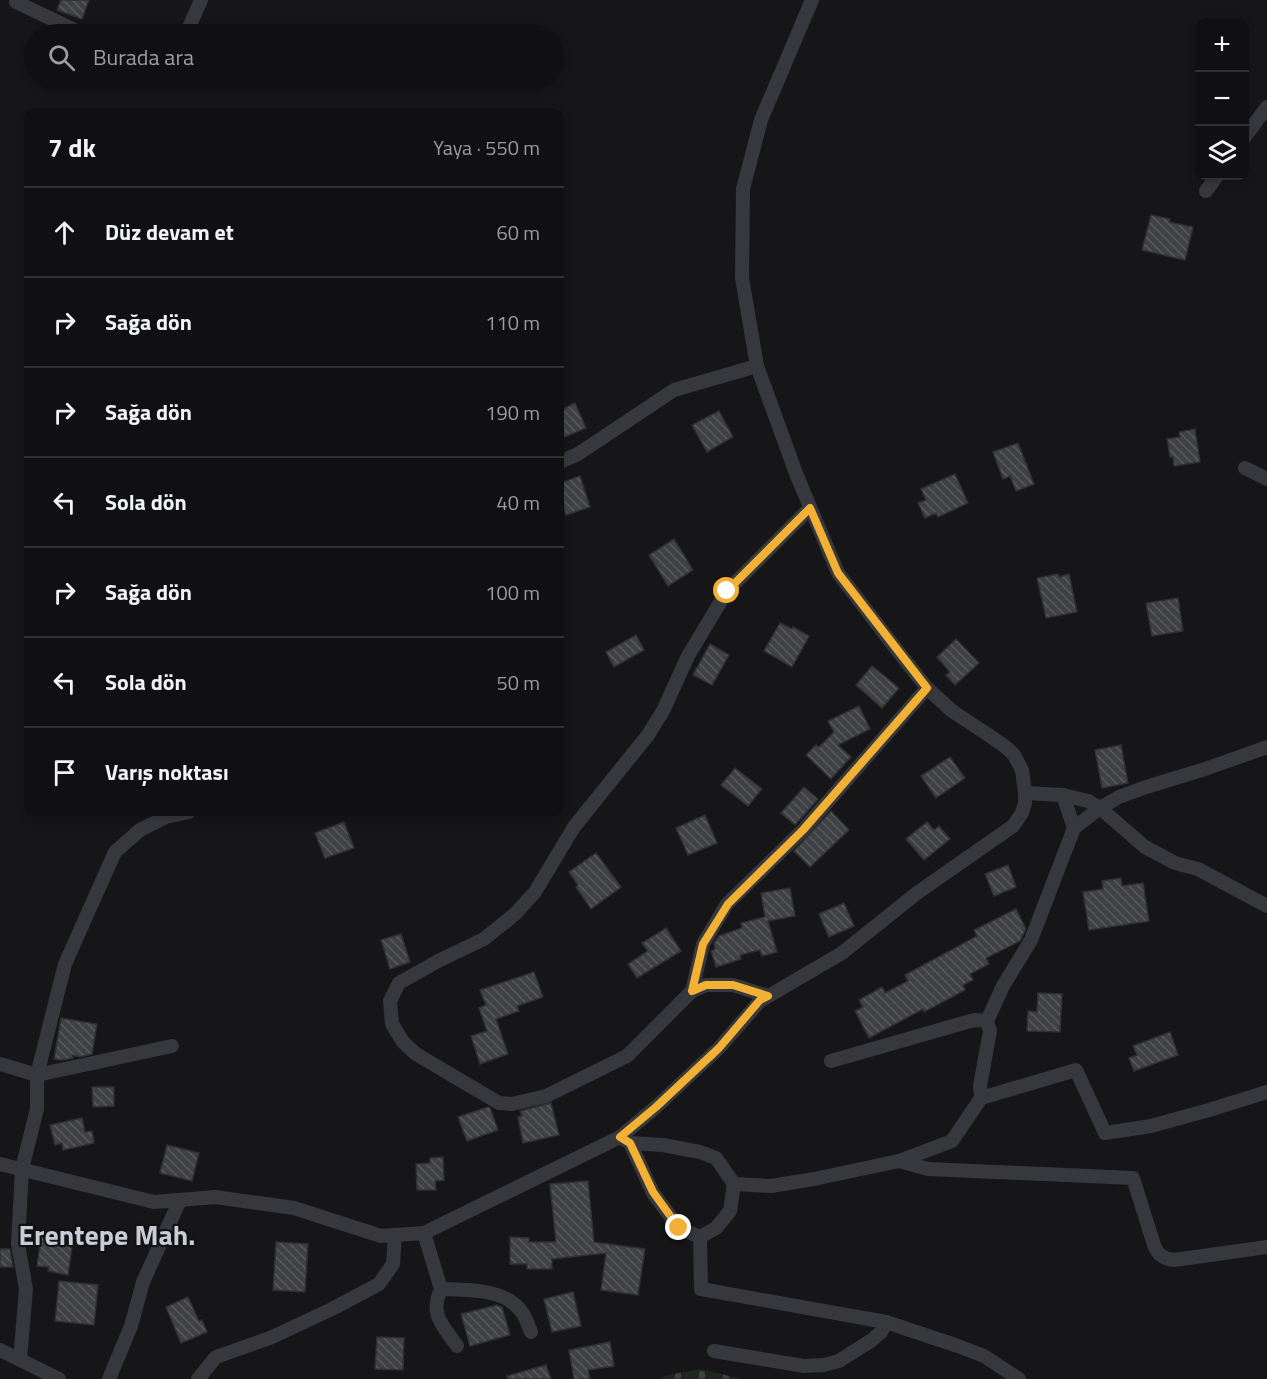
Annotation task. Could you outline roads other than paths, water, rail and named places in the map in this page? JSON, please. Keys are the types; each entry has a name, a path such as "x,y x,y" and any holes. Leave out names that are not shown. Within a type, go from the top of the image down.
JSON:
{"street":[{"path":"16,0 62,24"},
{"path":"190,24 201,0"},
{"path":"0,1164 154,1202 215,1197 294,1208 381,1236 424,1233 625,1140 711,1055 760,1000 842,953 917,893 1013,826 1022,813 1025,803 1022,770 1014,755 952,711 927,688 838,573 797,476 757,366 742,278 743,189 761,120 812,0"},
{"path":"1249,132 1267,107"},
{"path":"1206,191 1214,180"},
{"path":"564,460 578,454 674,390 757,366"},
{"path":"1245,468 1267,479"},
{"path":"768,996 733,985 706,985 692,991 627,1056 546,1096 512,1104 499,1103 416,1054 403,1042 392,1024 390,1001 399,984 440,960 484,939 515,914 535,892 574,827 648,735 663,711 688,656 727,591 810,508"},
{"path":"692,991 703,944 728,904 803,830 927,688"},
{"path":"734,1184 771,1186 814,1179 899,1161 952,1142 981,1098 980,1086 990,1031 987,1021 1003,986 1031,940 1074,828 1100,808 1127,794 1267,747"},
{"path":"1025,793 1063,795 1088,801 1100,808 1145,847 1175,863 1198,868 1267,906"},
{"path":"1063,795 1074,828"},
{"path":"20,1360 26,1289 18,1244 22,1169 37,1109 37,1075 65,964 115,852 140,830 171,816"},
{"path":"831,1061 974,1020 987,1021"},
{"path":"0,1064 37,1075 171,1046"},
{"path":"981,1098 1076,1070 1105,1133 1151,1126 1267,1092"},
{"path":"625,1140 700,1152 716,1158 734,1184 730,1211 716,1228 700,1237"},
{"path":"625,1140 653,1192 679,1228 700,1237"},
{"path":"899,1161 928,1169 1133,1178 1155,1250 1162,1257 1174,1260 1267,1247"},
{"path":"109,1379 131,1326 143,1282 180,1200"},
{"path":"424,1233 441,1289 437,1297 438,1318 457,1346"},
{"path":"198,1379 216,1358 270,1338 379,1284 393,1264 395,1235"},
{"path":"700,1237 701,1289 886,1322 984,1356 1019,1379"},
{"path":"441,1289 479,1291 497,1295 514,1304 521,1311 531,1332"},
{"path":"714,1351 804,1365 824,1365 839,1361 872,1340 881,1332 886,1322"},
{"path":"0,1350 59,1379"}],"district":[{"name":"Erentepe Mah.","path":"107,1235"}]}
